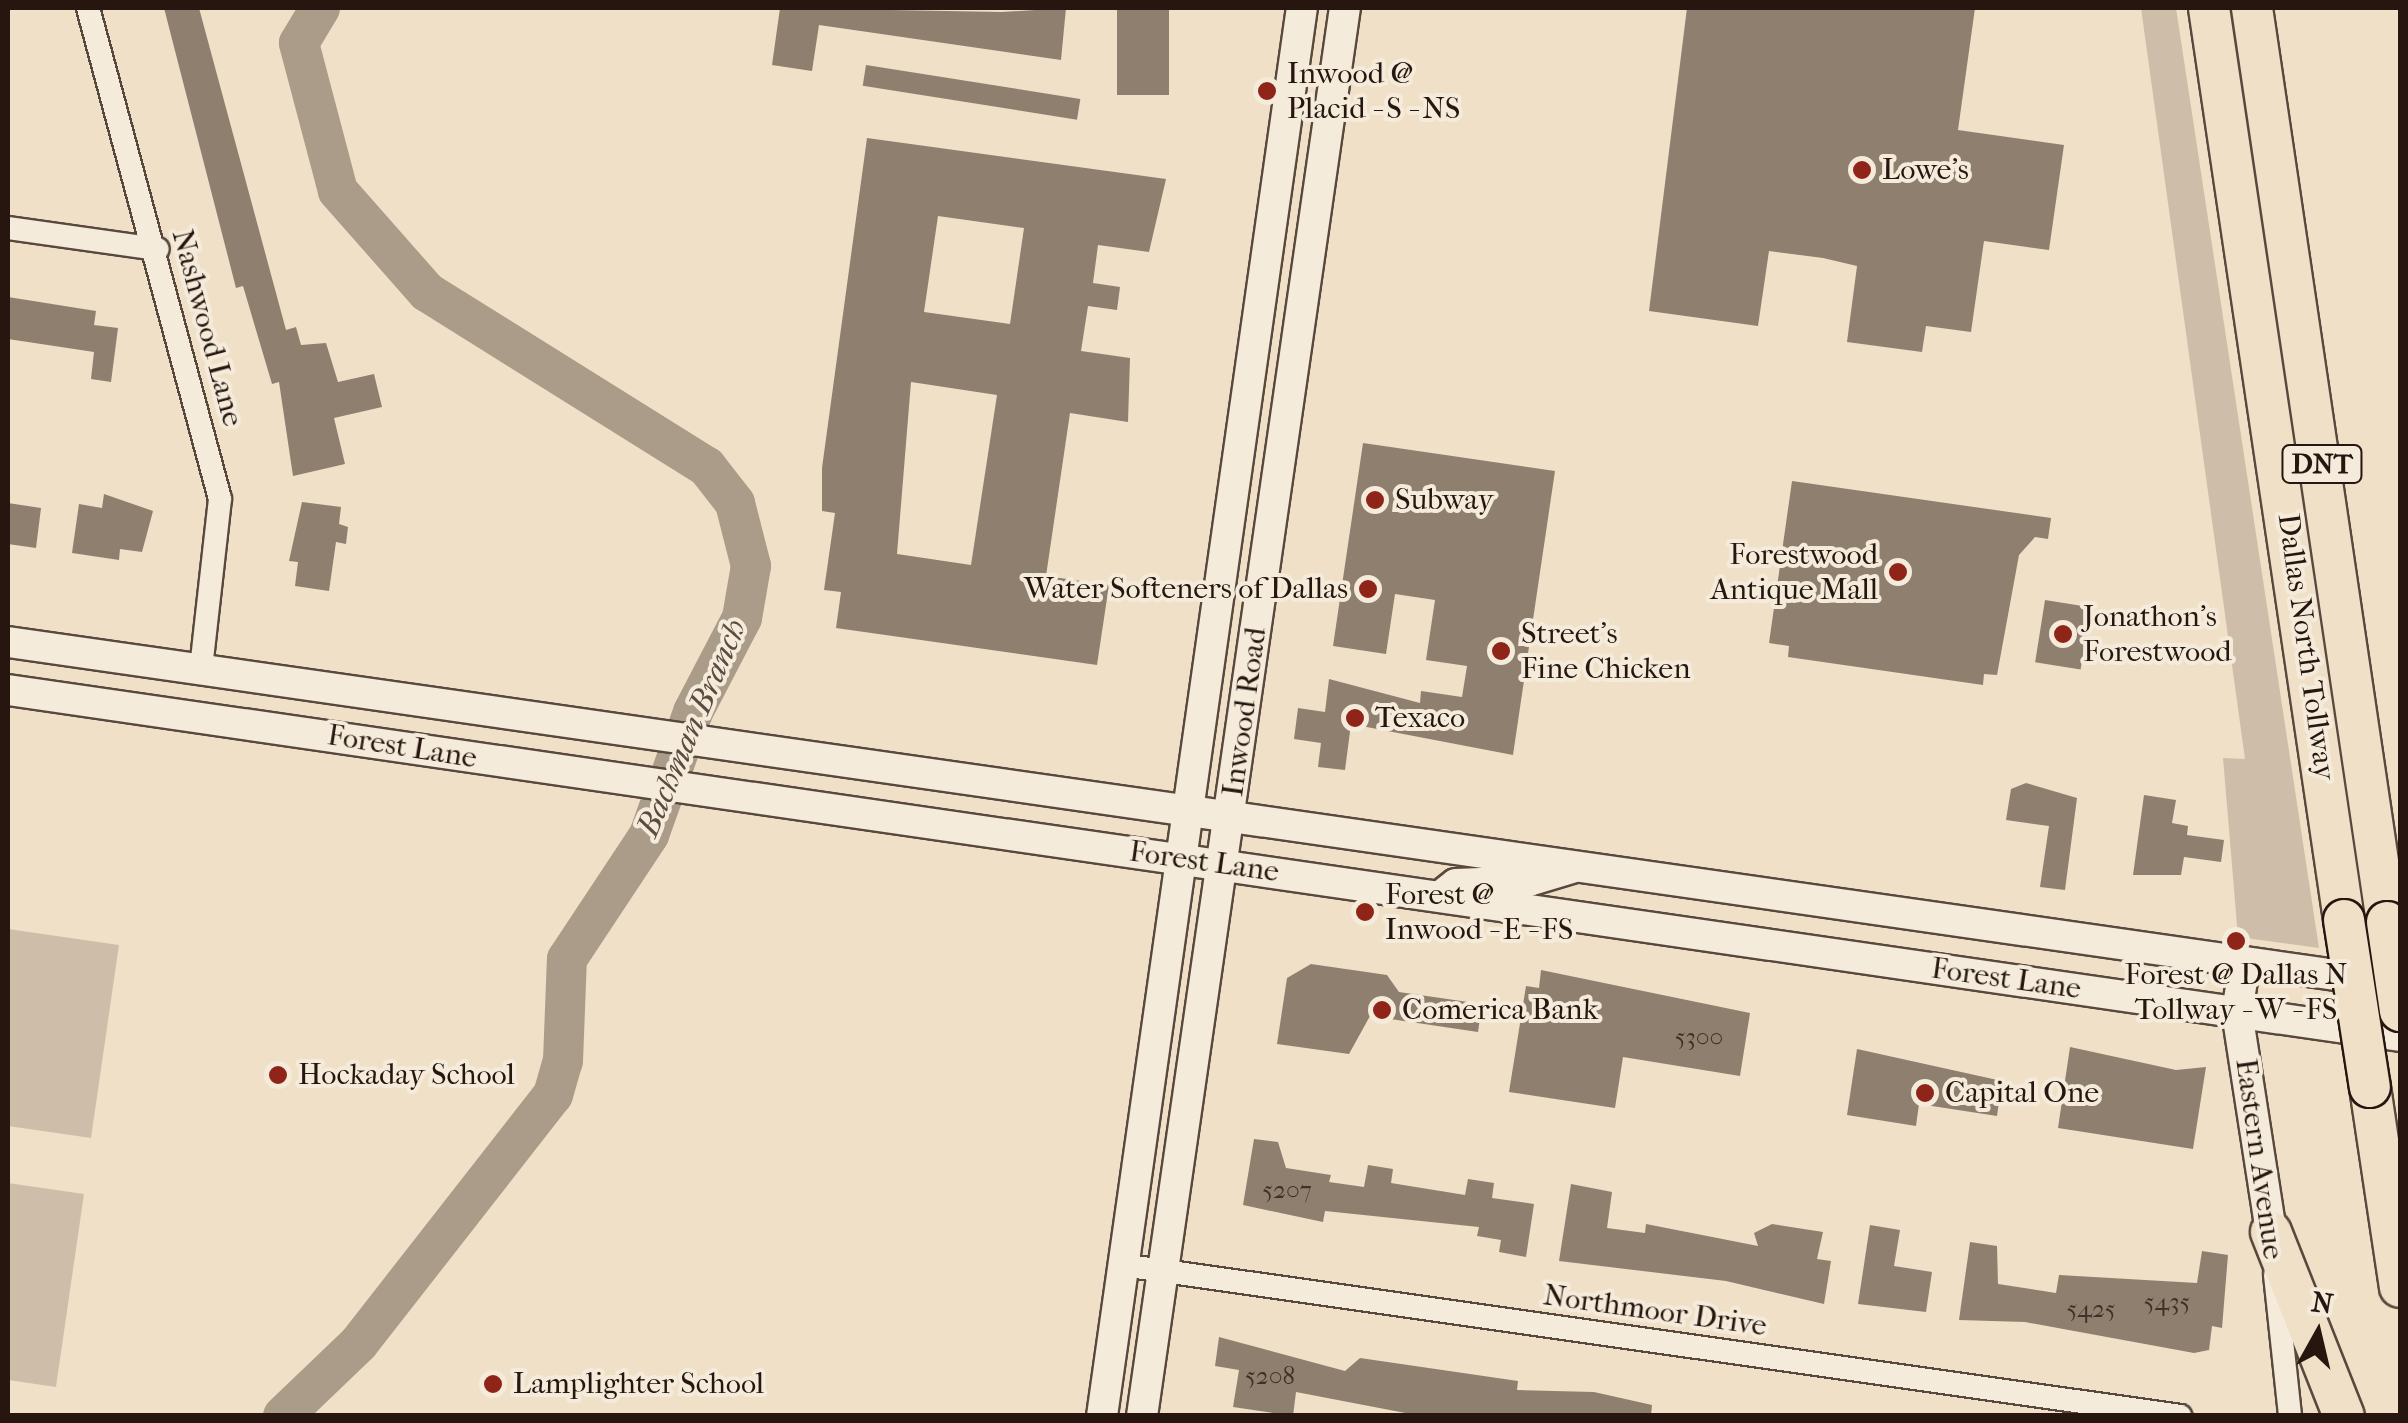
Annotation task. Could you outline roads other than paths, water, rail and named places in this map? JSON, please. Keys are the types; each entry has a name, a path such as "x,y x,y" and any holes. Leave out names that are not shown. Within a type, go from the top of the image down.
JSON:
{"highway":[{"name":"Dallas North Tollway","path":"2209,8 2400,1287"},
{"name":"Dallas North Tollway","path":"2252,8 2400,1011"},
{"path":"2271,1232 2344,1416"}],"main road":[{"name":"Inwood Road","path":"1102,1416 1302,8"},
{"name":"Inwood Road","path":"1142,1416 1344,8"},
{"path":"1278,168 1321,174"},
{"path":"1226,533 1269,539"},
{"name":"Forest Lane","path":"8,642 2400,984"},
{"path":"22,692 56,681 164,694 201,669 225,721"},
{"name":"Forest Lane","path":"22,692 2400,1036"},
{"path":"1440,896 1456,884 1529,882 1579,866"},
{"path":"1682,932 1690,882"},
{"name":"Eastern Avenue","path":"2244,962 2238,1012 2271,1232"}],"street":[{"name":"Nashwood Lane","path":"88,8 158,250 220,499 201,669"},
{"path":"8,228 158,250"},
{"name":"Eastern Avenue","path":"2271,1232 2281,1415"},
{"name":"Northmoor Drive","path":"1122,1266 2180,1416"}],"waterway":[{"name":"Bachman Branch","path":"283,1416 359,1343 553,1095 563,1061 567,959 649,835 693,712 742,618 751,566 735,503 707,467 427,292 338,191 299,43 320,8"}],"place":[{"name":"Inwood @ Placid - S - NS","path":"1267,91"},
{"name":"Lowe's","path":"1862,170"},
{"name":"Subway","path":"1375,500"},
{"name":"Forestwood Antique Mall","path":"1898,572"},
{"name":"Water Softeners of Dallas","path":"1368,589"},
{"name":"Jonathon's Forestwood","path":"2063,634"},
{"name":"Street's Fine Chicken","path":"1501,651"},
{"name":"Texaco","path":"1355,718"},
{"name":"Forest @ Inwood - E - FS","path":"1365,912"},
{"name":"Forest @ Dallas N Tollway - W - FS","path":"2236,941"},
{"name":"Comerica Bank","path":"1382,1010"},
{"name":"Hockaday School","path":"278,1075"},
{"name":"Capital One","path":"1925,1093"},
{"name":"Lamplighter School","path":"493,1384"}]}
